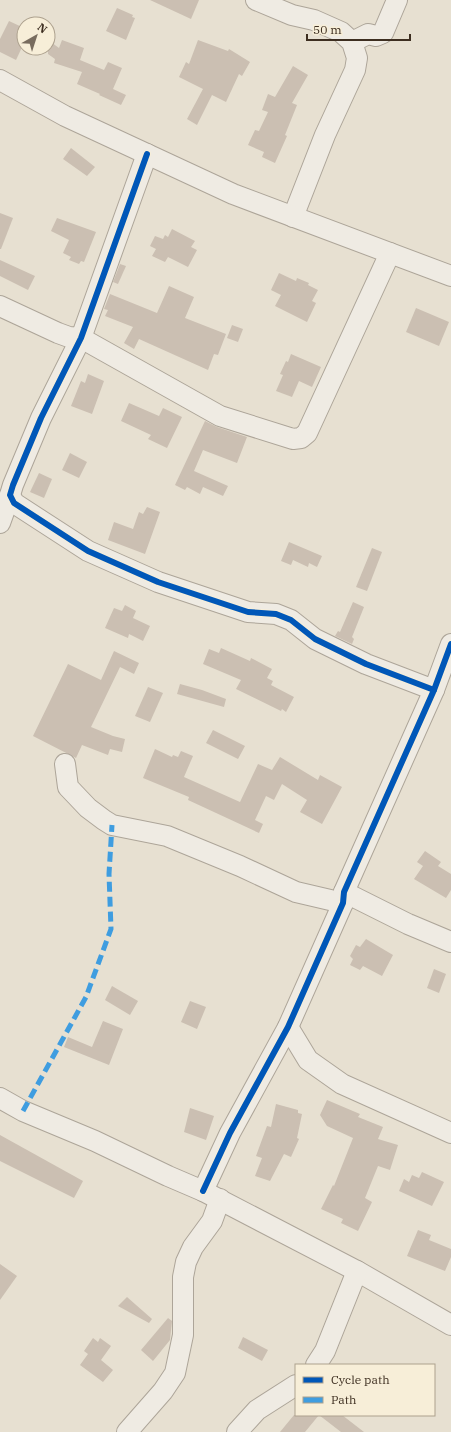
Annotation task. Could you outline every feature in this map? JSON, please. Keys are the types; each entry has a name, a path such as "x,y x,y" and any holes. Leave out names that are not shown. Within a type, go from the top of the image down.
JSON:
{"street":[{"path":"256,0 292,15 314,20 341,32 352,42 357,58 355,70 325,135 293,217"},
{"path":"352,42 368,34 376,36 383,33 397,0"},
{"path":"0,80 65,116 233,194 451,276"},
{"path":"0,523 13,485 41,418 81,338 147,154"},
{"path":"0,306 58,334 81,338 220,416 293,440 301,438 307,433 390,253"},
{"path":"10,495 14,503 19,507 88,551 158,582 248,612 276,614 291,620 315,639 366,664 434,690"},
{"path":"127,1432 163,1391 175,1373 183,1335 183,1277 186,1262 193,1247 212,1221 212,1195 230,1133 288,1027 434,690 451,644"},
{"path":"65,764 68,787 88,808 112,825 167,836 240,866 296,892 344,898 451,942"},
{"path":"288,1027 308,1060 342,1084 451,1133"},
{"path":"0,1098 23,1111 96,1141 168,1176 212,1195 357,1271 451,1325"},
{"path":"317,1364 325,1351 357,1271"},
{"path":"237,1432 257,1410 295,1386"}],"building":[{"path":"150,0 199,0 191,19"},
{"path":"117,8 133,15 132,17 135,18 126,40 106,31"},
{"path":"9,21 16,24 16,56 18,56 16,60 0,52 0,39"},
{"path":"62,40 84,48 80,60 104,70 108,62 122,68 113,89 126,95 121,105 77,84 82,72 54,63 55,59 51,56 56,56 56,46 59,48"},
{"path":"198,40 228,51 229,49 250,62 242,76 239,74 226,102 212,95 197,125 187,119 203,89 179,77 186,62 189,64"},
{"path":"293,66 308,75 292,103 297,105 285,135 287,136 275,163 262,157 264,152 248,145 255,130 259,131 268,112 262,110 268,94 275,97"},
{"path":"71,148 95,167 87,176 63,159"},
{"path":"0,213 13,218 1,249 0,249"},
{"path":"57,218 96,232 84,262 81,261 79,264 69,260 71,257 63,253 69,240 51,231"},
{"path":"172,229 195,241 191,247 197,250 188,267 168,257 165,262 152,256 156,249 150,246 155,236 163,239 165,235 168,237"},
{"path":"0,260 35,276 28,290 0,276"},
{"path":"120,264 126,266 118,284 113,282"},
{"path":"279,273 296,281 297,278 309,283 308,285 318,290 312,301 316,303 307,322 275,306 281,295 271,290"},
{"path":"169,286 194,297 185,318 226,334 218,355 214,354 208,370 139,339 134,349 124,343 133,327 105,316 108,310 104,309 110,294 157,313"},
{"path":"416,308 449,322 439,346 406,332"},
{"path":"232,325 243,329 238,342 227,338"},
{"path":"291,354 321,367 312,387 299,381 292,397 276,391 283,375 280,374 286,361 288,362"},
{"path":"88,374 104,381 92,414 71,406 81,381 85,383"},
{"path":"129,403 159,416 163,408 182,417 167,448 148,439 151,435 121,421"},
{"path":"205,421 217,427 247,437 237,463 203,450 194,471 228,486 223,496 203,487 200,494 187,487 185,490 175,485"},
{"path":"70,453 87,462 79,478 62,470"},
{"path":"39,473 52,479 44,498 30,492"},
{"path":"147,507 160,512 145,554 108,540 114,522 133,529 139,512 143,514"},
{"path":"289,542 322,556 317,567 309,563 308,567 293,560 291,565 281,561"},
{"path":"372,548 382,552 367,591 356,587"},
{"path":"353,602 364,607 352,637 354,639 352,644 335,636 338,631 340,632"},
{"path":"125,605 136,611 133,618 150,626 143,641 129,634 128,638 105,628 114,608 122,611"},
{"path":"221,648 250,661 251,658 272,669 267,678 273,681 271,685 294,697 286,712 236,689 241,680 203,664 209,649 219,653"},
{"path":"114,651 139,663 134,674 120,667 91,727 125,739 122,752 110,749 108,755 82,745 76,758 33,736 68,664 101,680"},
{"path":"180,684 226,699 224,707 177,694"},
{"path":"148,687 163,693 150,722 135,716"},
{"path":"213,730 245,746 238,759 206,743"},
{"path":"155,749 172,757 173,755 178,757 181,751 193,756 184,777 240,802 258,764 272,770 280,757 318,780 320,775 342,787 322,824 300,812 307,800 282,784 274,800 266,796 255,820 263,824 259,833 188,800 189,797 143,778"},
{"path":"425,851 441,862 438,866 451,874 451,890 446,898 414,879 423,866 417,862"},
{"path":"366,939 393,955 382,976 363,966 360,970 350,965 353,959 350,956 356,945 360,947"},
{"path":"434,969 446,974 439,993 427,988"},
{"path":"112,986 138,1001 130,1015 105,1000"},
{"path":"190,1001 206,1007 197,1029 181,1022"},
{"path":"103,1021 123,1029 109,1065 64,1047 68,1037 92,1047"},
{"path":"327,1100 360,1114 358,1117 383,1127 378,1139 398,1145 390,1170 378,1166 365,1198 372,1202 358,1231 341,1223 343,1219 321,1209 333,1185 334,1186 353,1138 327,1126 320,1115"},
{"path":"276,1104 298,1110 298,1113 302,1114 297,1138 299,1139 291,1157 284,1154 270,1181 255,1176 262,1158 256,1156 267,1126 271,1127"},
{"path":"190,1108 214,1116 206,1140 184,1132"},
{"path":"0,1135 83,1181 74,1198 0,1161"},
{"path":"422,1172 444,1182 432,1206 399,1191 404,1179 409,1182 412,1175 419,1178"},
{"path":"418,1230 431,1235 429,1240 451,1249 451,1257 445,1271 407,1256"},
{"path":"0,1264 17,1276 0,1300"},
{"path":"127,1297 152,1319 149,1323 118,1306"},
{"path":"168,1318 172,1321 170,1340 153,1361 141,1350"},
{"path":"243,1337 268,1350 262,1361 238,1348"},
{"path":"93,1338 98,1342 100,1338 111,1346 101,1360 113,1370 103,1382 80,1365 88,1354 84,1351"},
{"path":"294,1415 318,1416 305,1432 280,1432"},
{"path":"320,1416 343,1416 364,1432 341,1432"}],"marked path":[{"path":"23,1111 86,997 111,929 109,874 112,825"}],"cycle path":[{"path":"147,154 81,338 41,418 13,485 10,495 14,503 88,551 158,582 248,612 276,614 291,620 315,639 366,664 434,690"},
{"path":"203,1191 230,1133 288,1027 343,903 344,892 434,690 451,644"}]}
